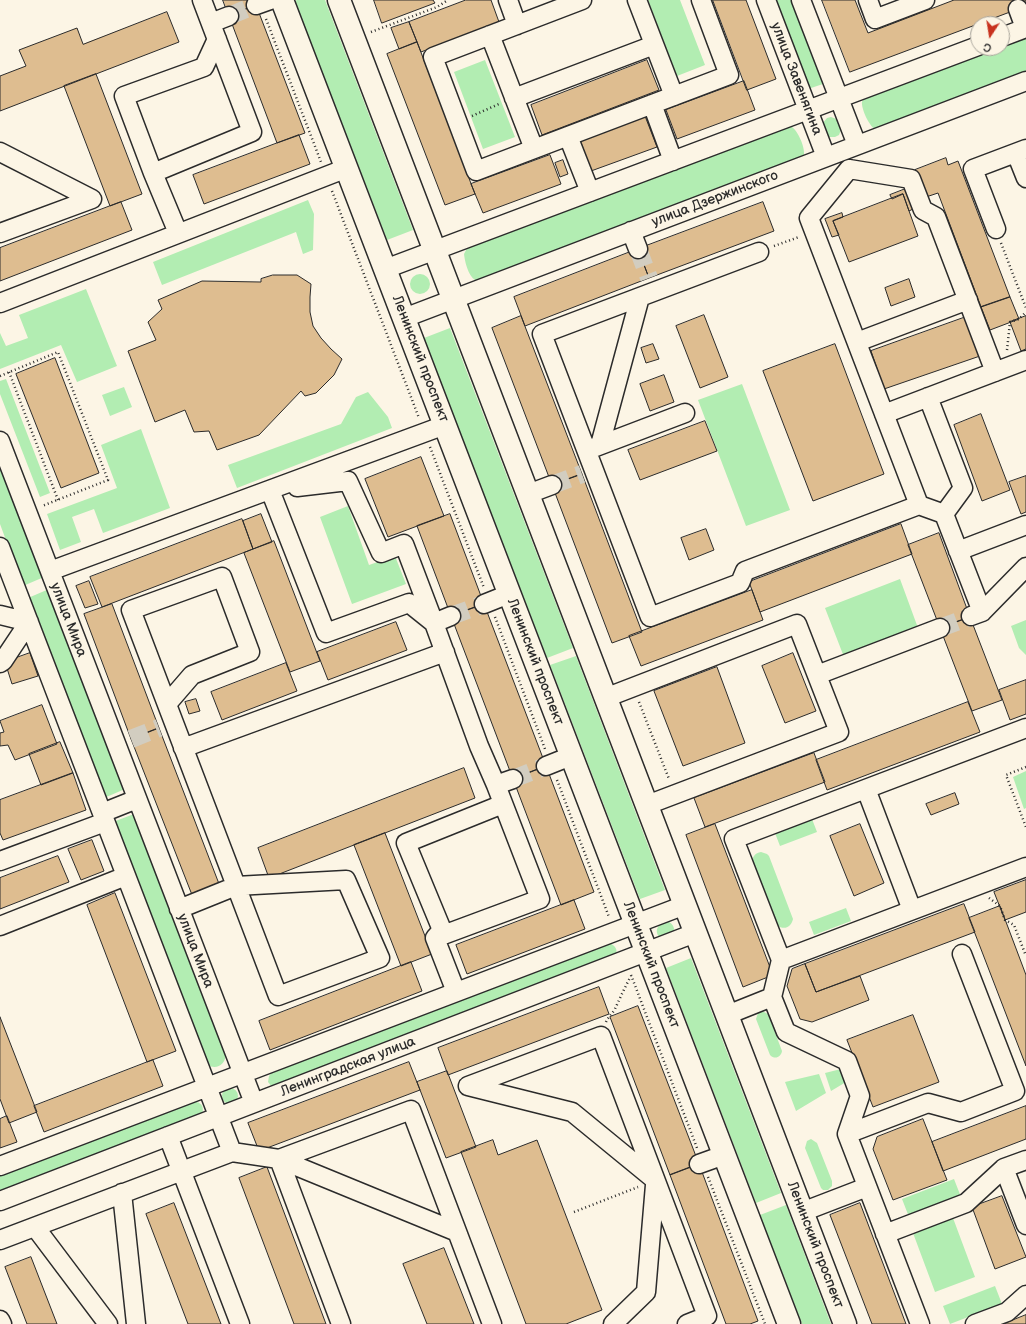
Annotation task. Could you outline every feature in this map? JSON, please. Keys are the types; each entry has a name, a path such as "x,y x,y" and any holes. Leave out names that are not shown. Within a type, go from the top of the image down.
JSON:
{"main road":[{"name":"Ленинский проспект","path":"282,0 789,1324"},
{"name":"Ленинский проспект","path":"339,0 845,1324"}],"street":[{"path":"153,173 252,132 202,0"},
{"path":"508,0 516,25"},
{"path":"582,0 433,57 476,171 729,75 701,0"},
{"path":"636,0 674,96"},
{"name":"улица Завенягина","path":"766,0 826,157"},
{"path":"801,0 839,98 849,148 850,169 809,218 919,505"},
{"path":"868,0 875,19 925,0"},
{"path":"1010,34 1025,28 1018,9"},
{"path":"211,23 229,16"},
{"path":"490,35 534,149"},
{"path":"178,234 124,96 204,67 217,40"},
{"path":"514,98 654,45"},
{"path":"385,269 970,49"},
{"name":"улица Дзержинского","path":"404,318 1026,81"},
{"path":"652,104 673,161"},
{"path":"568,136 590,192"},
{"path":"996,229 973,169 1021,151 1026,178"},
{"path":"0,152 92,199 0,233"},
{"path":"0,303 347,168"},
{"path":"850,169 912,179 923,210 936,217 968,300 1000,370"},
{"path":"631,231 638,250"},
{"path":"593,448 542,334 648,289 759,252"},
{"path":"648,289 593,448 588,472 650,617 740,583 745,571 919,505 944,514 958,551 976,615 1026,567"},
{"path":"857,342 968,300"},
{"path":"884,414 1026,360"},
{"path":"928,398 963,488 944,514"},
{"path":"593,448 685,413"},
{"path":"50,571 445,425"},
{"name":"улица Мира","path":"0,441 50,571 124,742 137,799 254,1103"},
{"path":"270,490 348,481 381,553 404,544 479,746 496,785 540,899 435,938"},
{"path":"528,494 552,485"},
{"path":"270,490 326,633 409,603 434,623"},
{"path":"958,551 1026,525"},
{"path":"0,547 232,1152"},
{"path":"167,704 192,675 250,652 222,577 131,610 167,704 166,725 183,748 236,886 278,996 380,958 346,880 236,886 179,909"},
{"path":"486,603 509,594"},
{"path":"0,615 29,622"},
{"path":"434,623 451,616"},
{"path":"0,663 3,661 29,622"},
{"path":"605,698 797,624 839,732 646,805"},
{"path":"817,675 940,628"},
{"path":"183,748 445,652"},
{"path":"920,1324 847,1134 860,1096 847,1061 786,1032 772,997 781,960 734,839 1026,728"},
{"path":"549,765 572,756"},
{"path":"496,785 513,778"},
{"path":"866,789 912,910"},
{"path":"0,862 103,817 137,799"},
{"path":"435,938 442,930 406,843 503,804"},
{"path":"781,960 1026,867"},
{"path":"0,926 126,876"},
{"path":"0,1166 685,905"},
{"name":"Ленинградская улица","path":"0,1201 695,933"},
{"path":"435,938 456,992"},
{"path":"847,1134 928,1103 961,1112 1015,1091 962,954"},
{"path":"727,1014 772,997"},
{"path":"663,1178 572,1112 468,1086 601,1036 663,1178 707,1316 687,1324"},
{"path":"279,1159 411,1110 492,1324"},
{"path":"168,1136 240,1324"},
{"path":"0,1240 232,1152 279,1159 457,1232"},
{"path":"698,1164 724,1155"},
{"path":"279,1159 340,1324"},
{"path":"885,1234 966,1203 1004,1168 1026,1160"},
{"path":"1004,1168 1026,1226"},
{"path":"613,1324 646,1292 663,1178"},
{"path":"802,1212 867,1187"},
{"path":"122,1193 136,1324"},
{"path":"35,1227 108,1324"},
{"path":"975,1324 1007,1312 1026,1295"},
{"path":"0,1320 2,1324"}],"path":[{"path":"354,39 437,7 448,0"},
{"path":"262,3 424,433 486,603 611,922"},
{"path":"457,122 514,98"},
{"path":"996,229 1026,308"},
{"path":"759,252 814,231"},
{"path":"1000,370 1010,322 1019,319 1026,312"},
{"path":"0,376 58,352 108,480 39,507"},
{"path":"9,372 58,500"},
{"path":"633,687 674,794"},
{"path":"1026,767 1006,775 1026,827"},
{"path":"975,886 1000,906 1005,920 1014,925 1026,956"},
{"path":"574,1212 663,1178"}],"green space":[{"path":"325,0 413,230 387,240 295,1"},
{"path":"648,0 680,0 705,65 677,76"},
{"path":"774,0 794,0 826,83 808,89"},
{"path":"1026,34 1026,73 875,129 868,121 862,102 869,94 970,56 1010,56 1010,41"},
{"path":"485,60 515,137 483,149 454,72"},
{"path":"831,117 839,120 842,127 839,135 835,137 828,137 822,124 827,118"},
{"path":"790,126 793,127 798,134 803,147 804,154 800,159 477,281 472,277 468,270 464,254 467,248"},
{"path":"308,200 314,214 313,250 303,254 296,232 162,285 153,262"},
{"path":"416,274 424,274 430,280 430,288 424,294 416,294 410,288 410,280"},
{"path":"86,289 117,366 77,382 61,345 0,369 0,333 6,346 28,338 19,315"},
{"path":"450,328 573,648 547,658 424,338"},
{"path":"6,379 50,493 40,497 0,394 0,381"},
{"path":"742,384 790,510 746,526 698,400"},
{"path":"124,387 132,407 110,416 102,395"},
{"path":"368,392 388,417 392,428 237,488 228,465 341,424 356,397"},
{"path":"141,429 170,508 103,533 94,509 72,517 81,542 60,550 47,514 117,488 101,445"},
{"path":"0,461 44,577 23,586 0,524"},
{"path":"348,506 369,565 395,556 406,584 352,604 320,517"},
{"path":"900,579 918,628 844,657 825,608"},
{"path":"49,589 125,789 104,798 28,598"},
{"path":"1026,620 1026,655 1019,648 1011,626"},
{"path":"576,656 665,890 640,899 550,665"},
{"path":"1026,771 1026,808 1024,809 1013,777"},
{"path":"134,814 226,1054 224,1061 220,1066 214,1067 207,1065 113,822"},
{"path":"812,819 817,832 780,846 775,833"},
{"path":"761,852 769,856 793,919 790,925 786,928 776,924 752,862 755,855"},
{"path":"846,908 851,921 814,935 809,922"},
{"path":"665,921 670,922 674,929 674,934 659,937 657,930 660,924"},
{"path":"609,943 616,948 616,956 272,1087 268,1082 269,1076 273,1071"},
{"path":"691,958 781,1193 756,1203 666,968"},
{"path":"762,1011 768,1014 782,1051 778,1057 772,1057 770,1055 756,1019 758,1013"},
{"path":"841,1069 846,1082 831,1091 825,1073"},
{"path":"819,1074 826,1093 796,1111 785,1082"},
{"path":"227,1088 233,1088 238,1093 236,1102 233,1104 227,1104 222,1099 222,1093"},
{"path":"192,1102 197,1102 202,1106 202,1114 0,1194 0,1175"},
{"path":"811,1139 817,1143 832,1181 832,1186 828,1190 823,1190 821,1188 805,1148 807,1141"},
{"path":"954,1179 961,1197 909,1217 902,1199"},
{"path":"786,1205 831,1324 802,1324 760,1215"},
{"path":"953,1218 975,1277 935,1292 913,1233"},
{"path":"995,1286 1002,1304 950,1324 943,1306"}],"building":[{"path":"223,0 254,0 256,5 229,16"},
{"path":"374,0 433,0 435,3 382,23"},
{"path":"466,0 491,0 499,22 421,52 409,22"},
{"path":"713,0 746,0 776,79 747,90"},
{"path":"822,0 855,0 868,33 954,0 1026,0 1026,6 999,16 970,16 970,27 850,72"},
{"path":"256,5 305,133 277,143 229,16"},
{"path":"167,12 179,42 0,111 0,76 26,66 19,50 77,28 83,44"},
{"path":"409,22 417,42 399,49 391,28"},
{"path":"417,42 475,194 445,205 387,54"},
{"path":"647,60 659,90 542,135 531,105"},
{"path":"96,74 142,194 110,206 64,86"},
{"path":"744,81 755,110 677,139 666,110"},
{"path":"645,116 657,147 591,171 580,140"},
{"path":"299,135 310,164 204,204 193,175"},
{"path":"550,155 561,184 483,213 471,184"},
{"path":"946,158 948,165 958,161 1010,297 981,307 938,193 926,197 915,170"},
{"path":"563,160 568,174 560,177 555,163"},
{"path":"908,188 915,208 909,211 903,194 892,199 890,195"},
{"path":"903,194 918,236 849,262 833,221"},
{"path":"121,202 132,230 0,281 0,248"},
{"path":"763,202 774,231 649,278 638,249"},
{"path":"842,213 843,217 833,221 839,235 832,237 825,219"},
{"path":"638,249 649,278 525,326 514,297"},
{"path":"273,275 297,275 311,284 310,312 313,326 321,338 342,359 334,375 316,393 305,396 301,391 259,435 217,450 209,431 194,432 185,410 155,422 128,351 156,340 148,322 162,309 158,300 202,281 261,282 261,279"},
{"path":"909,279 915,297 891,306 885,288"},
{"path":"1010,297 1019,319 990,330 981,307"},
{"path":"704,315 728,377 700,388 676,326"},
{"path":"521,316 582,474 552,485 492,328"},
{"path":"1026,316 1026,349 1021,351 1010,322"},
{"path":"966,317 980,356 884,389 871,351"},
{"path":"653,344 659,359 646,363 641,348"},
{"path":"835,344 884,474 813,501 763,371"},
{"path":"55,358 99,473 61,488 16,374"},
{"path":"664,375 674,402 650,411 640,384"},
{"path":"981,414 1010,490 982,501 954,425"},
{"path":"705,421 717,451 640,480 628,450"},
{"path":"421,457 444,516 388,537 365,479"},
{"path":"582,474 642,632 612,643 552,485"},
{"path":"1026,476 1026,512 1021,514 1009,482"},
{"path":"261,514 272,542 253,549 243,521"},
{"path":"450,514 484,604 451,616 417,526"},
{"path":"242,519 253,549 102,607 90,577"},
{"path":"901,524 912,554 760,612 749,582"},
{"path":"706,529 714,550 689,560 681,538"},
{"path":"939,533 970,617 940,628 908,545"},
{"path":"274,541 320,661 290,672 244,553"},
{"path":"89,581 98,604 85,608 76,586"},
{"path":"752,590 763,620 641,666 629,636"},
{"path":"112,604 159,728 131,739 84,614"},
{"path":"484,604 546,766 513,779 451,616"},
{"path":"970,617 1002,700 972,711 940,628"},
{"path":"396,622 407,650 328,680 317,652"},
{"path":"30,653 38,676 12,684 5,662"},
{"path":"793,653 816,711 785,723 762,666"},
{"path":"286,663 297,691 222,720 211,692"},
{"path":"717,667 745,743 683,766 654,691"},
{"path":"1026,680 1026,714 1010,720 999,690"},
{"path":"196,699 200,711 189,714 185,702"},
{"path":"968,702 980,732 827,790 816,760"},
{"path":"42,705 57,744 15,760 8,745 0,746 0,733 4,732 0,721"},
{"path":"159,728 221,889 194,900 131,739"},
{"path":"60,742 73,773 41,785 29,754"},
{"path":"814,753 825,782 705,827 694,798"},
{"path":"546,766 594,892 561,905 513,779"},
{"path":"464,768 475,798 269,878 258,848"},
{"path":"73,773 86,810 3,840 0,833 0,800"},
{"path":"955,793 959,804 931,815 926,804"},
{"path":"715,824 773,975 743,987 686,835"},
{"path":"860,824 884,883 854,896 830,836"},
{"path":"385,833 432,954 401,966 354,845"},
{"path":"92,840 104,871 81,880 68,849"},
{"path":"58,856 69,882 0,909 0,878"},
{"path":"1026,880 1026,912 1005,920 994,892"},
{"path":"115,893 176,1051 147,1062 87,905"},
{"path":"574,900 585,929 467,974 456,945"},
{"path":"964,904 975,932 816,992 805,964"},
{"path":"1000,906 1026,975 1026,1066 969,918"},
{"path":"411,962 422,991 270,1050 259,1021"},
{"path":"805,964 816,992 860,976 869,1000 812,1022 800,1019 787,986 792,969"},
{"path":"599,987 609,1014 448,1075 438,1048"},
{"path":"638,1006 699,1164 670,1175 610,1017"},
{"path":"913,1015 939,1082 873,1107 847,1040"},
{"path":"0,1017 37,1112 9,1123 0,1099"},
{"path":"153,1060 163,1086 44,1132 34,1106"},
{"path":"409,1062 420,1090 259,1151 248,1123"},
{"path":"447,1071 476,1147 446,1158 417,1082"},
{"path":"1026,1106 1026,1139 943,1171 932,1142"},
{"path":"7,1116 17,1142 0,1148 0,1119"},
{"path":"923,1119 947,1180 893,1200 873,1149 877,1137"},
{"path":"493,1140 498,1155 537,1140 602,1310 566,1324 526,1324 461,1152"},
{"path":"699,1164 758,1321 750,1324 726,1324 670,1175"},
{"path":"267,1167 326,1324 294,1324 239,1178"},
{"path":"1002,1196 1026,1257 995,1269 972,1207"},
{"path":"174,1203 221,1324 188,1324 146,1214"},
{"path":"860,1203 906,1324 872,1324 830,1215"},
{"path":"444,1248 474,1324 427,1324 403,1264"},
{"path":"31,1257 57,1324 27,1324 5,1267"},
{"path":"1026,1315 1026,1324 1003,1324"}],"tunnel":[{"path":"229,16 256,5"},
{"path":"638,249 649,278"},
{"path":"552,485 582,474"},
{"path":"451,616 484,604"},
{"path":"940,628 970,617"},
{"path":"131,739 159,728"},
{"path":"513,779 546,766"}]}
